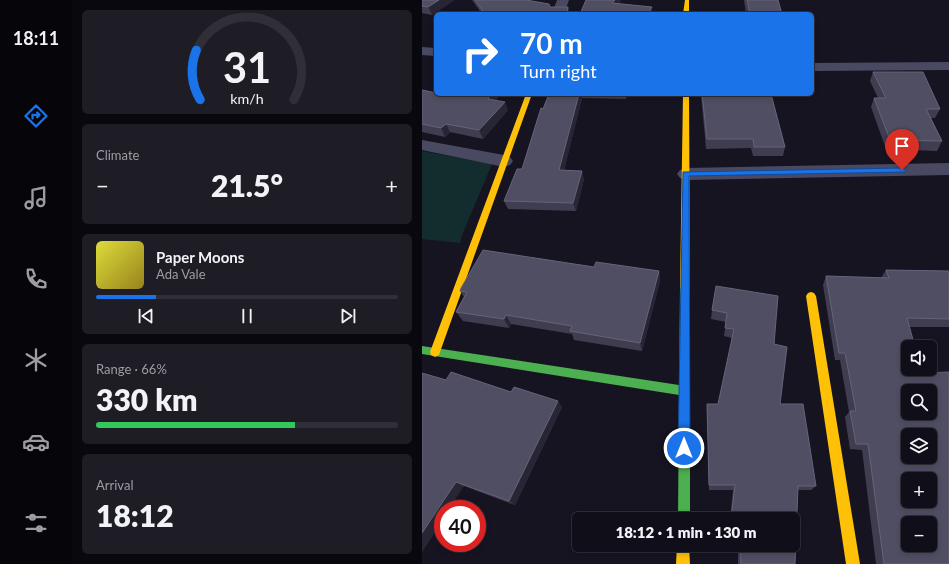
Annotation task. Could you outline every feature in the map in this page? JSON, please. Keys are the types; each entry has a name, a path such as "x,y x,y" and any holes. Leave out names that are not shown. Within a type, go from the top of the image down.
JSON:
{"street":[{"path":"559,12 563,0"},
{"path":"686,0 686,12"},
{"path":"422,50 434,52"},
{"path":"814,67 949,66"},
{"path":"435,352 528,96"},
{"path":"684,512 686,96"},
{"path":"422,145 504,162"},
{"path":"686,174 949,169"},
{"path":"811,296 853,564"},
{"path":"422,350 684,390"},
{"path":"683,552 683,564"}],"green space":[{"path":"422,151 492,164 460,243 422,239"}],"building":[{"path":"422,0 439,0 428,7 422,6"},
{"path":"475,0 526,0 549,4 550,7 568,7 567,12 484,12"},
{"path":"586,0 615,0 612,3 652,7 649,12 581,12"},
{"path":"747,0 778,0 781,12 750,12"},
{"path":"873,72 923,72 940,109 926,109 942,141 890,140 874,98 886,98"},
{"path":"422,90 434,93 434,96 490,96 488,99 505,102 479,130 446,124 441,128 422,124"},
{"path":"548,96 578,96 559,170 582,171 573,203 504,201 517,169 522,169 541,108 543,109"},
{"path":"702,96 772,96 785,147 754,147 753,139 707,139"},
{"path":"483,250 594,267 596,262 659,271 640,343 570,331 572,326 506,315 504,319 456,312 467,292 460,291 461,288"},
{"path":"886,270 949,271 949,319 907,318 913,340 901,340 901,376 937,376 937,372 949,372 949,564 884,564 868,444 856,444 850,411 856,411 845,353 839,353 826,276 889,278"},
{"path":"716,286 778,296 774,344 787,347 780,404 803,404 816,486 798,486 797,512 732,512 735,485 709,485 707,404 718,404 734,329 725,328 727,313 712,310"},
{"path":"451,372 511,392 514,387 558,401 509,501 456,482 444,500 434,500 434,515 422,533 422,373 446,380"},
{"path":"740,552 795,552 795,564 741,564"}],"traffic: fast":[{"path":"684,512 685,288"},
{"path":"422,350 684,391"}],"traffic: slow":[{"path":"686,12 687,0"},
{"path":"435,352 528,96"},
{"path":"685,288 686,96"},
{"path":"811,296 853,564"},
{"path":"683,552 683,564"}],"route":[{"path":"684,448 686,174 902,170"}]}
